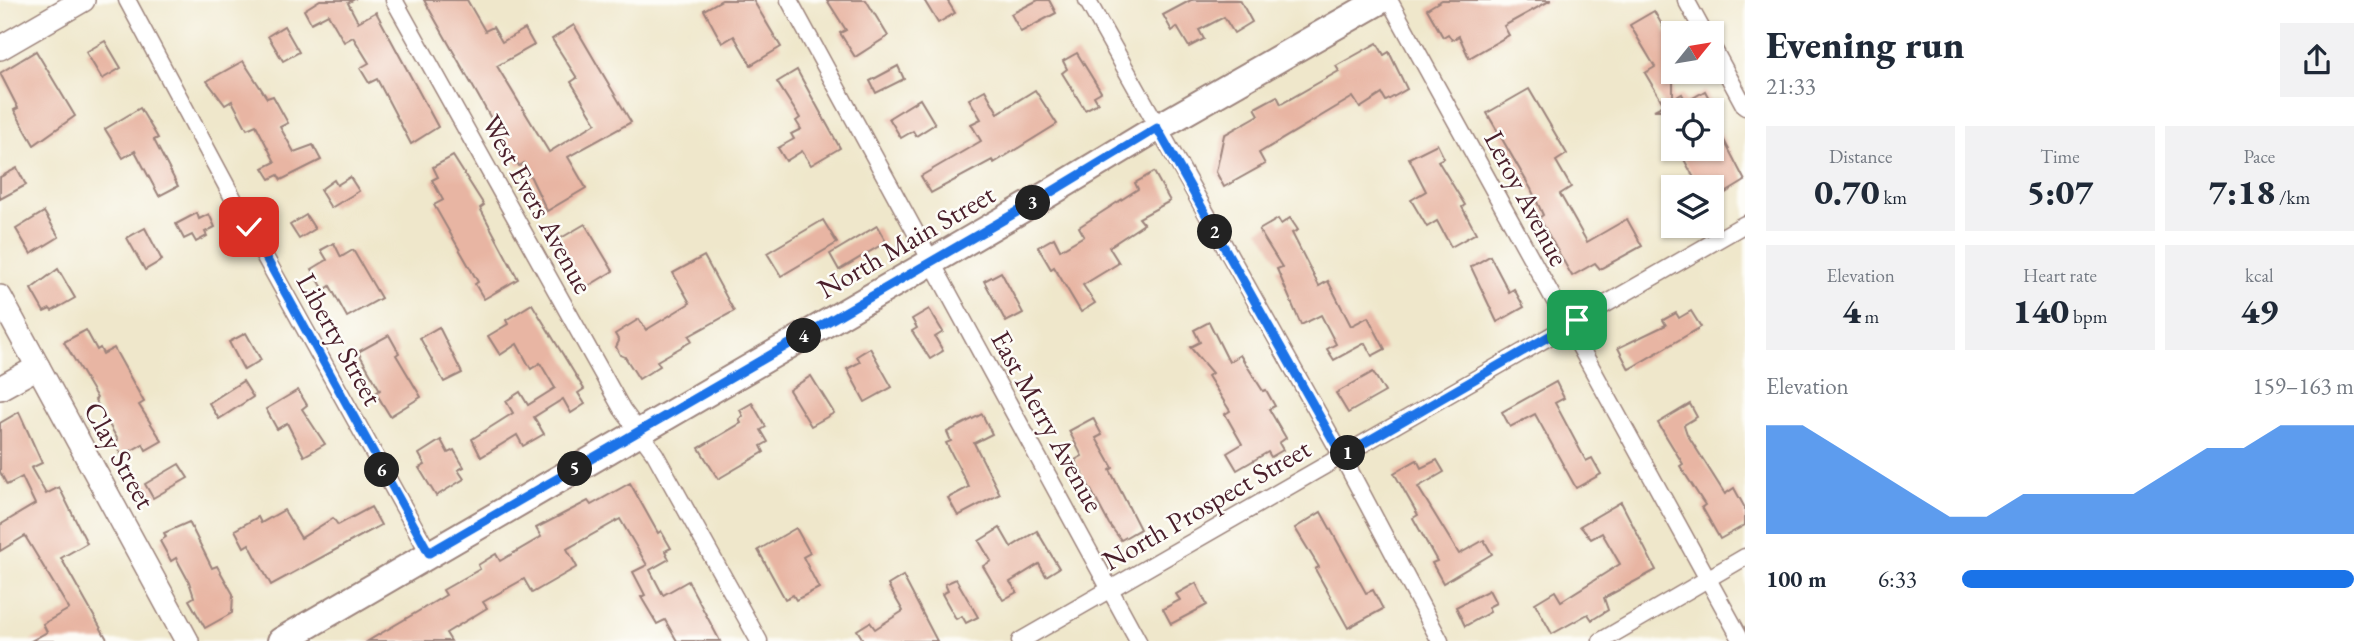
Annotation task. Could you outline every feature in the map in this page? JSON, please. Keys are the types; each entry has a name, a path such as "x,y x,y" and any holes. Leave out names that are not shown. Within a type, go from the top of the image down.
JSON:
{"main road":[{"name":"North Main Street","path":"281,641 931,263 1157,128 1347,9 1381,0"}],"street":[{"path":"2,43 83,0"},
{"name":"Liberty Street","path":"127,0 261,251 429,553"},
{"name":"West Evers Avenue","path":"394,0 622,409 655,454 759,641"},
{"name":"East Merry Avenue","path":"789,0 1138,641"},
{"path":"1087,0 1342,456 1440,641"},
{"name":"Leroy Avenue","path":"1389,0 1742,641"},
{"path":"1686,0 1697,21"},
{"path":"1724,68 1745,107"},
{"name":"North Prospect Street","path":"1020,641 1745,224"},
{"name":"Clay Street","path":"0,297 187,641"},
{"path":"0,388 38,368"},
{"path":"1601,641 1745,557"}],"building":[{"path":"320,0 353,0 348,3 358,22 376,12 438,127 411,144 377,79 369,83 360,68 369,63 353,37 344,42 328,14 311,23 304,10"},
{"path":"424,0 467,0 485,31 493,27 502,42 525,29 534,45 497,66 549,152 596,123 571,82 577,78 552,39 574,25 631,122 568,157 586,188 547,211 524,163 519,166 506,145"},
{"path":"722,0 753,0 781,47 751,65 734,36 722,43 704,10"},
{"path":"827,0 866,0 888,36 855,57 840,33 846,30"},
{"path":"924,0 947,0 955,13 938,23"},
{"path":"1038,0 1049,0 1056,13 1021,32 1011,14"},
{"path":"1191,0 1240,0 1252,22 1234,33 1224,17 1199,30 1204,39 1189,47 1177,27 1172,31 1163,15"},
{"path":"1442,0 1551,0 1504,26 1509,35 1469,58 1459,36 1452,40 1448,34 1443,37 1427,9"},
{"path":"1654,11 1661,23 1661,84 1673,84 1673,98 1661,100 1645,73 1655,67 1630,25"},
{"path":"284,26 299,52 283,61 268,36"},
{"path":"105,41 121,68 102,79 86,52"},
{"path":"1377,43 1384,55 1389,52 1407,89 1386,101 1382,94 1360,108 1353,97 1259,153 1265,164 1224,187 1216,172 1224,135 1259,115 1255,108 1277,96 1281,104 1339,71 1336,66"},
{"path":"36,51 75,116 34,145 14,110 18,108 0,73"},
{"path":"1077,53 1101,92 1094,96 1098,103 1085,110 1062,73 1067,69 1063,61"},
{"path":"243,61 267,98 273,96 288,123 280,127 294,152 313,145 321,160 281,180 278,175 270,179 263,168 275,162 256,125 247,129 232,101 225,105 207,81"},
{"path":"898,66 904,79 876,93 870,81"},
{"path":"797,70 840,148 811,165 802,151 786,161 778,148 794,139 791,134 801,129 796,121 800,118 777,82"},
{"path":"1529,89 1567,154 1556,161 1571,187 1560,194 1587,242 1627,219 1642,246 1600,269 1595,263 1572,276 1539,218 1543,215 1531,189 1487,113"},
{"path":"985,90 998,113 1035,90 1057,124 994,163 992,160 931,193 921,176 981,141 971,124 981,119 969,99"},
{"path":"1705,91 1709,98 1693,98"},
{"path":"920,99 935,124 916,136 913,131 901,138 889,118"},
{"path":"140,108 158,138 154,140 178,186 159,196 135,151 123,158 105,129"},
{"path":"1724,140 1745,181 1724,194 1724,175 1692,175 1685,161 1724,161"},
{"path":"1437,144 1444,158 1438,161 1465,205 1462,207 1476,233 1451,247 1437,221 1427,227 1411,200 1426,191 1409,158"},
{"path":"453,156 484,205 480,208 518,279 484,299 475,284 478,282 434,205 443,200 432,180 438,177 433,167"},
{"path":"17,168 26,185 0,199 0,177"},
{"path":"1154,172 1170,201 1139,218 1144,224 1109,247 1119,263 1083,285 1095,303 1081,312 1054,267 1051,269 1038,247 1054,238 1060,250 1084,236 1079,227 1138,189 1135,183"},
{"path":"350,177 359,191 331,208 320,190 334,180 337,185"},
{"path":"44,212 59,237 31,254 16,229"},
{"path":"197,213 199,219 209,214 215,227 205,232 207,236 196,242 192,235 184,239 176,224"},
{"path":"306,215 315,229 299,239 290,225"},
{"path":"1290,218 1298,230 1292,233 1319,286 1328,281 1351,326 1368,317 1385,349 1372,356 1365,343 1334,360 1327,349 1336,344 1321,315 1301,325 1277,269 1282,267 1259,230 1278,219 1281,224"},
{"path":"823,220 837,243 781,276 767,253"},
{"path":"585,224 613,271 585,288 556,241"},
{"path":"877,226 886,242 839,270 830,254"},
{"path":"145,228 162,260 145,270 127,238"},
{"path":"334,243 341,257 353,250 381,298 347,317 330,286 324,290 312,269 327,260 321,250"},
{"path":"704,256 734,311 689,336 692,341 657,361 660,366 639,379 625,357 620,355 616,347 619,341 615,334 639,319 646,330 690,303 673,273"},
{"path":"1490,256 1509,292 1514,289 1524,307 1497,322 1471,267"},
{"path":"58,269 75,298 52,311 50,309 44,312 31,289"},
{"path":"1001,272 1023,313 1006,322 984,281"},
{"path":"532,304 584,389 578,393 585,404 571,413 563,399 534,417 544,434 523,446 517,435 481,457 472,439 513,413 506,401 520,392 528,405 555,388 540,363 531,369 517,344 500,355 488,336 508,324 506,320"},
{"path":"929,309 943,332 935,337 943,351 930,359 912,331 917,328 912,319"},
{"path":"1691,311 1701,327 1629,369 1618,348 1666,325 1663,320 1676,313 1679,318"},
{"path":"1209,322 1229,362 1240,355 1263,391 1266,390 1275,406 1269,409 1286,438 1279,443 1283,450 1271,457 1268,452 1237,470 1227,453 1242,444 1225,414 1230,411 1208,376 1212,373 1190,347 1200,342 1194,330"},
{"path":"439,327 462,373 444,382 420,338"},
{"path":"86,330 97,350 100,348 103,354 114,348 144,402 139,405 162,441 146,450 143,444 122,456 114,442 118,440 95,400 97,398 64,342"},
{"path":"246,333 261,360 244,370 229,342"},
{"path":"389,335 399,353 396,355 421,397 390,416 376,393 380,390 358,352"},
{"path":"870,348 892,387 865,402 847,369 860,362 857,356"},
{"path":"1373,372 1385,392 1348,413 1336,393"},
{"path":"811,376 834,413 811,426 789,390"},
{"path":"243,381 253,397 219,419 209,403"},
{"path":"1556,382 1564,398 1555,403 1586,461 1592,458 1601,474 1576,488 1535,414 1510,427 1502,412"},
{"path":"298,390 307,405 302,409 325,444 304,456 287,423 277,429 266,409"},
{"path":"752,403 766,427 761,430 768,442 761,446 764,452 718,479 699,448 741,423 739,419 743,416 740,410"},
{"path":"1690,404 1697,417 1684,425 1687,434 1725,494 1734,488 1745,508 1745,525 1720,539 1702,507 1705,505 1680,466 1683,464 1658,423"},
{"path":"19,412 42,463 31,468 46,494 59,487 87,543 61,558 108,641 31,641 47,632 43,624 69,609 25,536 0,551 0,525 35,504 22,477 7,485 0,472 0,423"},
{"path":"982,414 992,434 974,443 1000,494 958,516 948,498 969,487 946,443 951,441 947,432"},
{"path":"1093,418 1102,435 1096,438 1113,468 1110,470 1140,529 1121,540 1109,524 1075,460 1082,456 1069,431"},
{"path":"441,440 448,453 454,450 464,467 458,470 464,479 436,496 419,468 425,465 419,454"},
{"path":"1417,460 1421,468 1437,460 1444,472 1418,487 1459,554 1484,540 1492,554 1443,583 1432,563 1437,561 1413,518 1418,515 1394,473"},
{"path":"179,464 188,478 153,498 145,484"},
{"path":"630,483 658,533 661,531 671,548 665,551 669,559 650,570 663,595 688,581 720,641 677,641 665,620 657,624 641,597 645,595 633,572 647,565 620,519 567,549 577,567 532,593 524,579 483,602 487,608 446,633 451,641 368,641 446,595 443,590 480,569 478,565 496,554 500,561 541,537 536,528 588,501 591,505"},
{"path":"1621,502 1656,570 1604,598 1608,610 1592,620 1588,614 1552,634 1535,603 1555,591 1561,601 1620,564 1602,533 1591,539 1580,526"},
{"path":"371,507 381,525 271,585 249,544 244,547 235,530 258,517 261,523 284,510 301,538 333,518 338,525"},
{"path":"1321,512 1366,593 1373,590 1383,609 1348,628 1315,569 1319,567 1295,528"},
{"path":"189,522 212,568 217,566 233,594 232,613 205,628 189,600 194,597 189,582 176,558 171,561 160,541 166,537 164,533"},
{"path":"796,528 810,553 803,557 819,588 796,600 793,595 785,599 758,550"},
{"path":"1000,528 1011,547 1037,531 1059,568 1046,576 1039,564 1010,582 1017,592 1003,600 983,566 991,561 979,541"},
{"path":"903,576 937,641 858,641 862,638 857,630 870,622 875,629 903,611 888,585"},
{"path":"956,579 978,617 966,623 962,616 956,619 942,594 948,591 945,584"},
{"path":"1196,583 1207,605 1171,624 1163,609 1180,600 1176,594"},
{"path":"1489,590 1496,603 1488,607 1490,612 1465,626 1456,607"}],"route":[{"path":"249,227 429,553 1157,128 1342,456 1577,320"}]}
